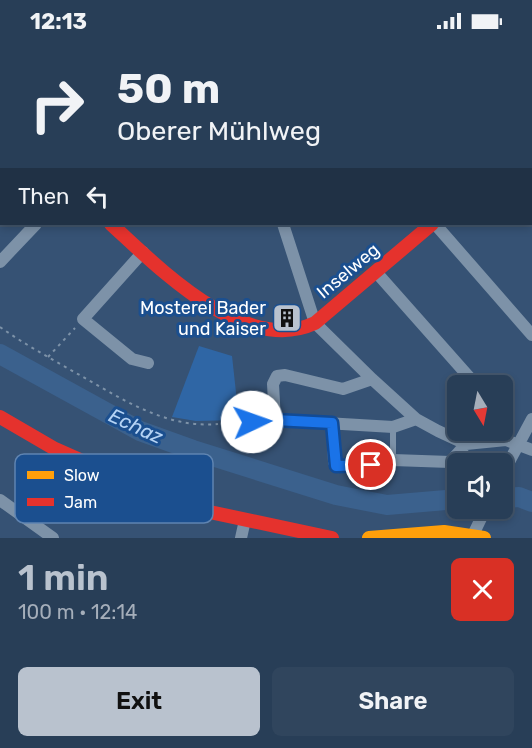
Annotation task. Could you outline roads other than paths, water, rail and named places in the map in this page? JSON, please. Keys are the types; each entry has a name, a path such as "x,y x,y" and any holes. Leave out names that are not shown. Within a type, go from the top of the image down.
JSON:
{"main road":[{"path":"112,225 189,295 207,308 257,325 298,332 315,322"},
{"name":"Inselweg","path":"315,322 433,225"},
{"path":"2,423 66,454"},
{"path":"213,513 332,538"},
{"path":"369,538 478,536"}],"street":[{"path":"0,262 35,225"},
{"path":"283,225 315,322 416,419 466,444 512,442 532,450"},
{"path":"435,225 532,335"},
{"path":"143,252 83,319 132,359 148,363"},
{"path":"376,272 467,375"},
{"path":"275,420 273,384 278,376 285,375 343,388 372,379"},
{"path":"229,423 275,420 393,427 416,419"},
{"path":"509,453 512,442 532,419"},
{"path":"332,423 336,466 371,465 393,460 450,462 466,444"},
{"path":"0,500 15,511"},
{"path":"478,536 482,519"},
{"path":"241,538 245,520"},
{"path":"32,523 53,538"}],"lane":[{"path":"393,427 393,460"}],"waterway":[{"name":"Echaz","path":"0,354 140,431 206,454"},
{"name":"Echaz","path":"213,456 336,495 387,505 447,500"},
{"name":"Echaz","path":"513,497 532,502"}],"place":[{"name":"Mosterei Bader und Kaiser","path":"287,318"}]}
